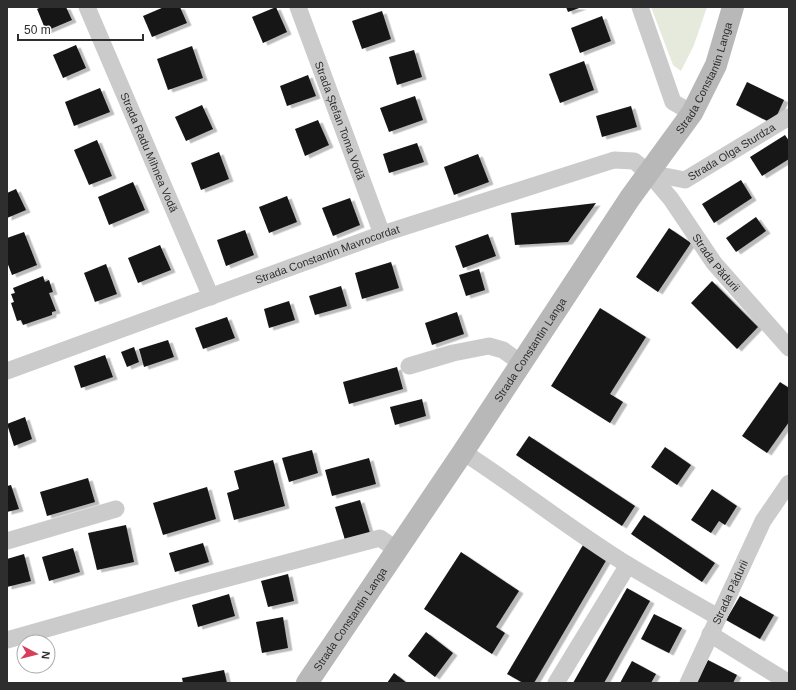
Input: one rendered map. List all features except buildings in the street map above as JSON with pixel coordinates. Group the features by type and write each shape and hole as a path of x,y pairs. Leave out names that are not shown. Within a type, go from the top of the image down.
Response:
{"main road":[{"name":"Strada Constantin Langa","path":"307,683 463,452 630,198 692,113 716,65 734,7"}],"street":[{"name":"Strada Radu Mihnea Vodă","path":"87,7 212,297"},
{"name":"Strada Ștefan Toma Vodă","path":"298,7 382,234"},
{"path":"640,7 673,102 692,113"},
{"name":"Strada Olga Sturdza","path":"649,173 685,180 789,117"},
{"name":"Strada Constantin Mavrocordat","path":"8,367 212,297 382,234 614,160 634,161 649,173"},
{"name":"Strada Pădurii","path":"649,173 671,200 714,263 789,348"},
{"path":"409,366 453,353 489,346 503,350 521,363"},
{"path":"463,452 554,516 628,565 718,617"},
{"name":"Strada Pădurii","path":"688,683 763,521 789,484"},
{"path":"7,541 116,509"},
{"path":"7,640 187,589 380,538 397,550"},
{"path":"556,683 628,565"},
{"path":"710,634 786,681"}],"shaded area":[{"path":"651,7 707,7 694,45 681,71 673,65"}]}
